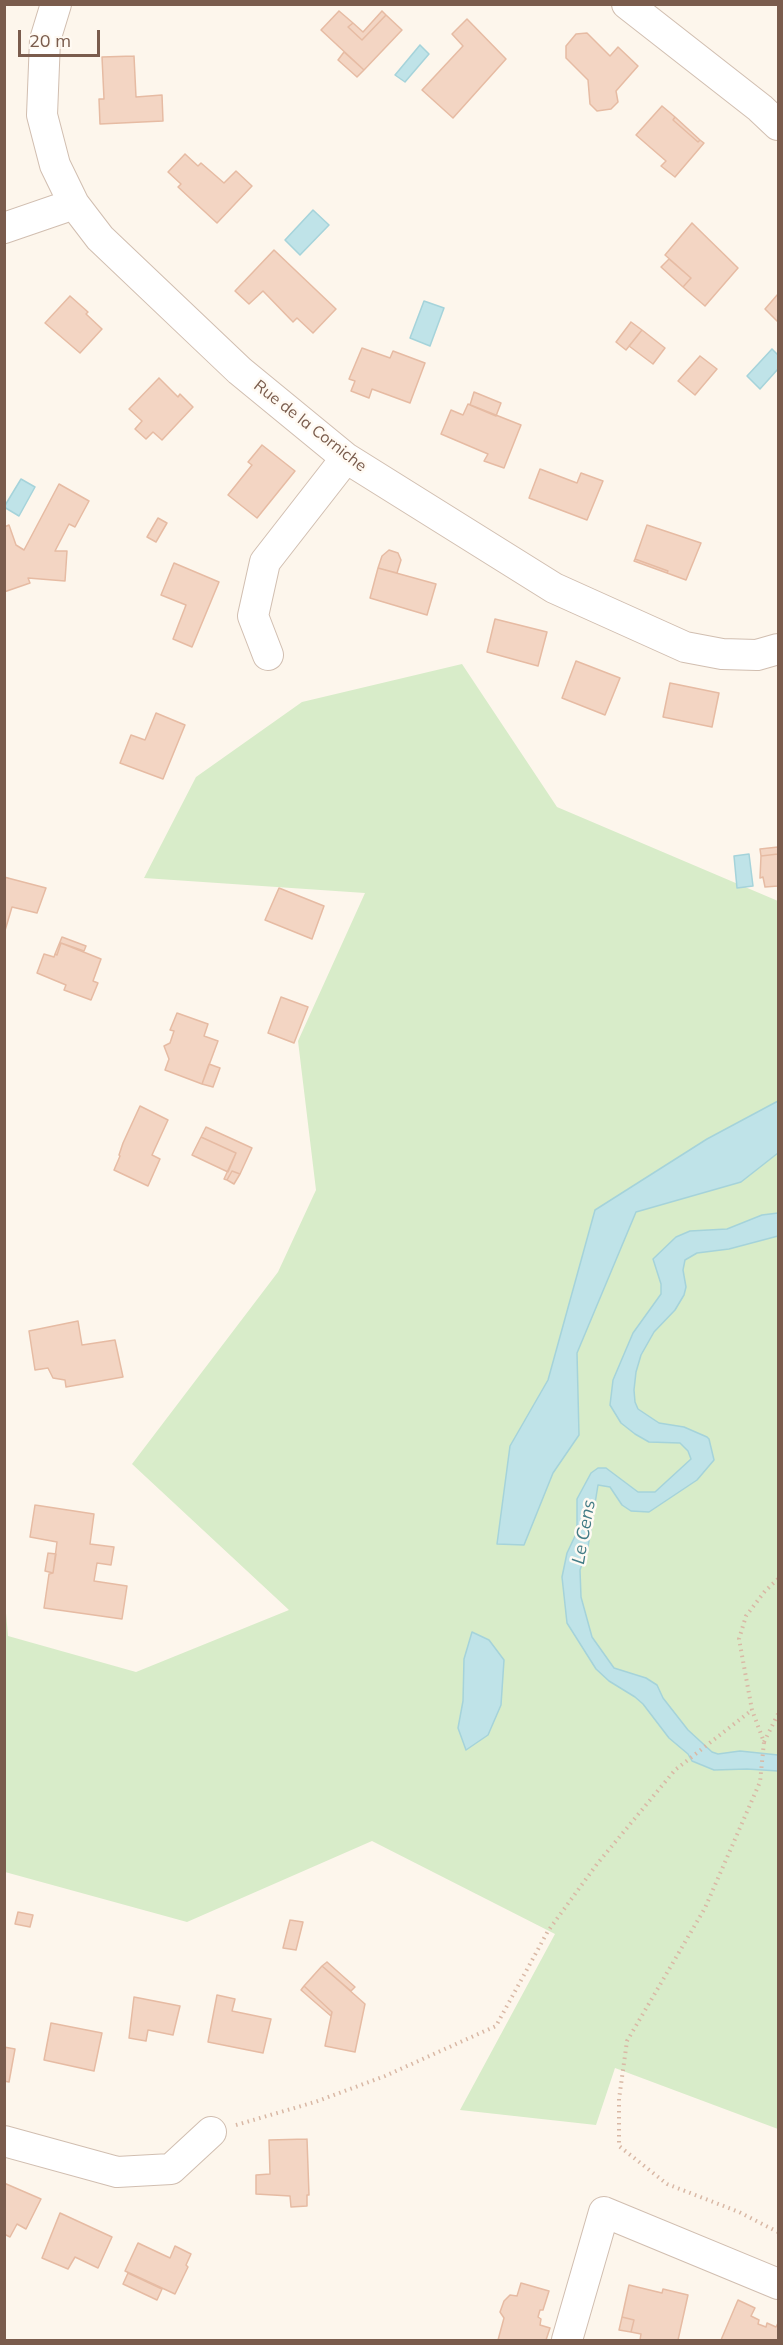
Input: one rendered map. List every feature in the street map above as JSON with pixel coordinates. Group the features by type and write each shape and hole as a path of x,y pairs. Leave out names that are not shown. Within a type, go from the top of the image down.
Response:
{"street":[{"name":"Rue de la Corniche","path":"56,4 45,40 42,115 55,165 74,204 100,238 240,371 346,458 554,588 686,647 722,654 757,655 778,649"},
{"path":"627,4 760,108 778,125"},
{"path":"4,228 74,204"},
{"path":"268,655 253,616 265,562 346,458"},
{"path":"4,2141 117,2172 171,2169 211,2132"},
{"path":"567,2340 604,2211 778,2284"}],"path":[{"path":"764,1745 752,1710 740,1639 746,1616 765,1591 778,1579"},
{"path":"211,2132 315,2102 375,2080 496,2026 548,1930 597,1864 675,1770 752,1710"},
{"path":"778,1714 764,1745 760,1782 705,1908 627,2041 619,2099 619,2146 667,2184 739,2212 778,2232"}],"green space":[{"path":"462,664 557,807 778,901 778,2129 615,2068 596,2125 460,2110 555,1934 372,1841 187,1922 5,1872 4,1590 8,1636 136,1672 289,1610 132,1464 278,1272 316,1190 298,1041 365,893 144,878 196,777 302,702"}],"water":[{"path":"420,45 429,54 405,82 395,75"},
{"path":"313,210 329,225 300,255 285,240"},
{"path":"424,301 444,308 430,346 410,338"},
{"path":"772,349 778,355 778,369 760,389 747,376"},
{"path":"21,479 35,487 19,516 4,507"},
{"path":"749,854 753,886 737,888 734,856"},
{"path":"778,1101 778,1153 741,1182 636,1212 577,1353 579,1435 553,1473 524,1545 497,1544 510,1446 548,1380 595,1210 707,1139"},
{"name":"Le Cens","path":"778,1213 778,1236 729,1249 697,1253 685,1260 684,1295 675,1310 654,1332 641,1355 636,1372 634,1390 638,1409 659,1423 684,1427 707,1437 714,1460 697,1480 649,1512 631,1511 622,1505 610,1487 598,1485 588,1547 580,1570 581,1597 592,1637 614,1668 646,1678 657,1685 663,1698 688,1730 712,1752 718,1754 740,1751 778,1755 778,1771 714,1770 692,1761 688,1754 669,1738 643,1704 609,1681 596,1669 567,1623 562,1577 567,1553 577,1532 577,1499 591,1473 598,1468 606,1468 638,1492 655,1492 691,1459 688,1451 680,1443 649,1442 635,1434 621,1423 610,1405 613,1380 633,1333 661,1294 661,1284 653,1259 676,1237 690,1231 727,1229 762,1215"},
{"path":"472,1632 489,1640 504,1660 501,1705 488,1735 466,1750 458,1728 463,1701 464,1659"}],"building":[{"path":"339,11 353,23 348,27 362,40 386,15 402,30 364,70 321,30"},
{"path":"382,11 386,15 362,40 348,27 353,23 363,32"},
{"path":"467,19 506,59 453,118 422,90 463,46 452,34"},
{"path":"587,33 610,56 618,47 638,66 616,91 618,102 611,109 597,111 590,104 588,80 566,58 566,46 576,34"},
{"path":"344,52 364,70 357,77 338,60"},
{"path":"134,56 136,97 162,95 163,121 100,124 99,99 104,99 102,57"},
{"path":"662,106 675,117 673,120 698,142 700,140 704,143 675,177 661,166 666,161 636,135"},
{"path":"675,117 700,140 698,142 673,120"},
{"path":"185,154 198,166 201,163 224,183 236,171 252,186 217,223 178,187 181,184 168,172"},
{"path":"692,223 738,268 705,306 683,287 691,278 665,255"},
{"path":"274,250 336,309 313,333 297,318 293,322 263,291 249,304 235,291"},
{"path":"669,259 691,278 683,287 661,267"},
{"path":"778,294 778,322 765,309"},
{"path":"70,296 102,329 80,353 45,323"},
{"path":"631,322 642,330 626,350 616,342"},
{"path":"642,330 665,348 653,364 629,346"},
{"path":"362,348 390,358 393,351 425,363 410,403 372,389 369,398 351,391 355,381 349,379"},
{"path":"700,356 717,369 695,395 678,381"},
{"path":"159,378 178,397 180,394 193,407 162,440 153,432 146,439 135,429 142,421 129,409"},
{"path":"474,392 501,403 496,416 470,405"},
{"path":"468,404 521,425 504,468 484,461 488,454 441,434 451,410 463,415"},
{"path":"262,445 295,471 257,518 228,495 252,465 248,462"},
{"path":"540,469 577,483 581,473 603,481 587,520 529,498"},
{"path":"59,484 89,501 75,527 69,524 55,551 67,551 65,581 28,578 30,583 4,592 4,527 9,525 16,545 24,550"},
{"path":"158,518 167,523 156,542 147,537"},
{"path":"647,525 701,543 686,580 635,559"},
{"path":"389,550 398,553 401,560 397,573 378,568 382,556"},
{"path":"635,559 668,571 667,573 634,561"},
{"path":"174,563 219,582 192,647 173,639 186,605 161,595"},
{"path":"378,568 436,584 427,615 370,598"},
{"path":"495,619 547,632 538,666 487,652"},
{"path":"576,661 620,678 605,715 562,698"},
{"path":"670,683 719,693 712,727 663,717"},
{"path":"156,713 185,725 163,779 120,763 131,735 145,740"},
{"path":"778,847 778,854 761,856 760,849"},
{"path":"778,854 778,886 765,887 763,877 760,878 761,856"},
{"path":"4,877 46,888 37,913 12,907 4,934"},
{"path":"279,888 324,906 312,939 265,920"},
{"path":"62,937 86,946 84,951 61,943 57,955 55,954"},
{"path":"61,943 101,959 93,981 98,983 91,1000 64,990 66,985 37,973 44,954 54,957"},
{"path":"281,997 308,1007 294,1043 268,1033"},
{"path":"177,1013 208,1024 204,1036 218,1041 202,1084 165,1070 169,1059 164,1046 170,1043 174,1031 170,1030"},
{"path":"209,1064 220,1068 213,1087 202,1084"},
{"path":"140,1106 168,1120 152,1155 160,1159 148,1186 114,1170 123,1143"},
{"path":"206,1127 252,1148 240,1174 232,1171 227,1180 224,1179 236,1153 201,1137"},
{"path":"201,1137 236,1153 228,1172 192,1155"},
{"path":"232,1171 240,1174 234,1184 227,1180"},
{"path":"78,1321 82,1345 115,1340 123,1377 66,1387 65,1380 53,1378 48,1368 35,1370 29,1331"},
{"path":"35,1505 94,1514 90,1544 114,1547 111,1565 97,1563 94,1581 127,1586 122,1619 44,1608 49,1574 53,1573 57,1542 30,1537"},
{"path":"48,1553 56,1554 53,1573 45,1571"},
{"path":"18,1912 33,1915 30,1927 15,1924"},
{"path":"290,1920 303,1922 296,1950 283,1948"},
{"path":"327,1962 355,1987 351,1991 322,1966"},
{"path":"322,1966 365,2004 355,2052 325,2046 332,2012 304,1986"},
{"path":"304,1986 332,2012 331,2016 301,1990"},
{"path":"217,1995 235,1999 232,2011 271,2019 263,2053 208,2042"},
{"path":"134,1997 180,2006 173,2035 148,2030 146,2041 129,2038"},
{"path":"51,2023 102,2033 94,2071 44,2060"},
{"path":"4,2047 15,2049 9,2082 4,2081"},
{"path":"307,2139 309,2195 307,2195 307,2206 291,2207 290,2196 256,2194 256,2175 270,2174 269,2140"},
{"path":"4,2183 41,2199 26,2229 17,2224 10,2237 4,2234"},
{"path":"60,2213 112,2237 98,2268 75,2257 68,2269 42,2258"},
{"path":"138,2243 170,2258 175,2246 191,2254 186,2265 188,2267 175,2294 125,2271"},
{"path":"128,2273 162,2289 157,2300 123,2284"},
{"path":"521,2283 549,2291 543,2310 540,2310 538,2317 541,2319 540,2325 550,2328 546,2340 498,2340 504,2318 500,2312 504,2301 510,2295 517,2296"},
{"path":"629,2285 662,2293 663,2289 688,2295 678,2340 640,2340 641,2334 631,2332 634,2320 622,2317"},
{"path":"738,2300 755,2308 751,2316 759,2320 758,2324 766,2327 767,2323 776,2327 778,2323 778,2340 721,2340"},
{"path":"622,2317 634,2320 631,2332 619,2330"}]}
